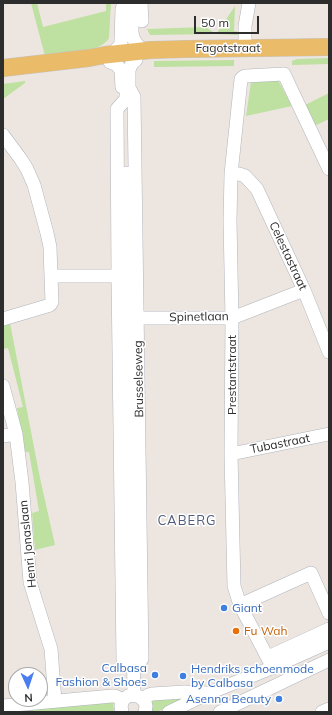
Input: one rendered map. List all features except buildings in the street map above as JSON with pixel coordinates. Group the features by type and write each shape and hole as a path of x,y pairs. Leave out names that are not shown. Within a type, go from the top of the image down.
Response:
{"main road":[{"name":"Fagotstraat","path":"126,56 187,49 329,47"},
{"name":"Fagotstraat","path":"126,56 186,58 329,56"},
{"path":"3,75 25,69 126,56"},
{"path":"3,68 25,69"}],"street":[{"path":"245,48 245,26 249,3"},
{"path":"131,5 142,21"},
{"name":"Brusselseweg","path":"131,5 133,35 134,40 139,47 116,64 120,70 122,88 127,95 134,97 142,659 133,669"},
{"name":"Brusselseweg","path":"131,5 121,44 116,50 126,56 132,63 129,70 127,95 133,669 130,701 146,706 145,712"},
{"name":"Prestantstraat","path":"271,662 240,605 234,586 231,454 232,318 230,221 231,174 241,79 243,77 284,74 329,169"},
{"name":"Brusselseweg","path":"127,95 117,109 118,276 123,660 133,669"},
{"path":"3,135 27,169 34,185 50,247 52,302 50,305 3,318"},
{"name":"Celestastraat","path":"231,174 245,176 257,189 304,290 329,352"},
{"path":"51,276 118,276"},
{"name":"Spinetlaan","path":"138,318 232,318 304,290"},
{"name":"Henri Jonaslaan","path":"3,386 9,435 22,482 30,582 51,649 56,701"},
{"name":"Tubastraat","path":"231,454 329,434"},
{"path":"240,605 311,573 329,613"},
{"path":"169,712 271,662 329,629"},
{"path":"271,662 329,642"},
{"path":"209,693 219,712 329,660"},
{"path":"3,706 112,696 130,701 152,694 184,692 209,693"},
{"path":"322,712 329,709"}],"green space":[{"path":"31,3 37,3 43,27 106,11 106,3 111,3 108,40 102,45 87,52 45,56"},
{"path":"235,6 234,31 239,32 239,35 216,34"},
{"path":"206,27 213,32 212,34 150,35 147,29"},
{"path":"329,58 329,64 292,65 292,61 297,59"},
{"path":"234,60 234,66 154,67 154,61"},
{"path":"278,80 292,106 246,116 251,82"},
{"path":"25,81 25,83 3,99 3,84"},
{"path":"329,93 329,119 308,129 299,108"},
{"path":"10,323 40,478 55,545 35,550 32,513 39,511 29,452 25,452 17,408 23,407 8,348 3,349 3,325"},
{"path":"151,696 193,698 156,712 152,712"},
{"path":"113,699 114,712 5,712"}],"place":[{"name":"Giant","path":"224,608"},
{"name":"Fu Wah","path":"236,631"},
{"name":"Calbasa Fashion & Shoes","path":"155,675"},
{"name":"Hendriks schoenmode by Calbasa","path":"183,676"},
{"name":"Asenna Beauty","path":"279,699"}],"district":[{"name":"CABERG","path":"187,521"}]}
